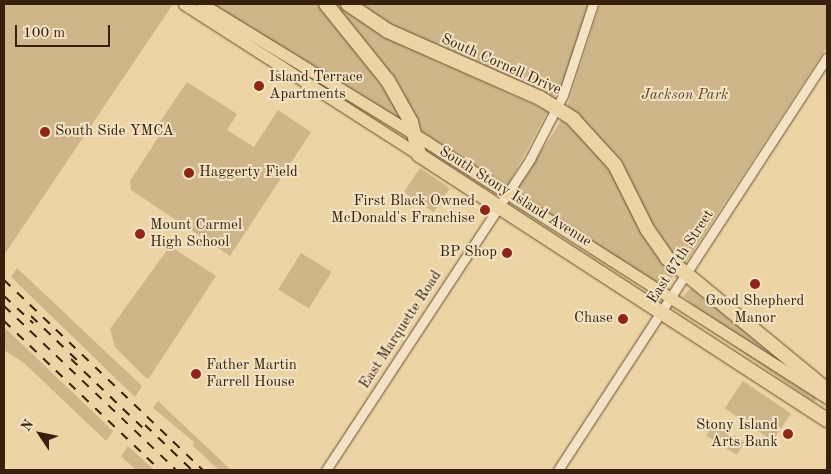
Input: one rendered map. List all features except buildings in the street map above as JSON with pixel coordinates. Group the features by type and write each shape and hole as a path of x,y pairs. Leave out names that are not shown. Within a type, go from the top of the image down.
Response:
{"highway":[{"path":"326,4 388,81 413,134 419,155"},
{"name":"South Cornell Drive","path":"348,4 411,43 558,108 604,150 622,176 652,238 685,276 827,390"},
{"name":"South Stony Island Avenue","path":"419,155 503,200 662,311 827,420"}],"main road":[{"name":"South Stony Island Avenue","path":"184,4 419,155"},
{"name":"South Stony Island Avenue","path":"202,4 413,134 503,200 670,298 827,398"}],"street":[{"name":"East Marquette Road","path":"326,470 503,200 558,108 594,4"},
{"name":"East 67th Street","path":"558,470 827,58"}],"green space":[{"name":"South Side YMCA","path":"4,4 173,4 4,255"},
{"path":"212,4 318,4 381,83 405,123"},
{"path":"333,4 339,4 404,46 548,111 508,185 425,136"},
{"path":"356,4 588,4 569,67 559,92 552,98 412,38"},
{"name":"Jackson Park","path":"600,4 827,4 827,47 684,265 656,234 617,158 567,107"},
{"path":"187,82 237,114 227,130 254,147 278,110 311,132 230,256 131,190 130,181 161,133 155,129"},
{"path":"562,119 609,166 674,275 665,289 515,192"},
{"path":"420,168 450,188 434,212 404,192"},
{"path":"170,246 216,276 149,378 146,378 115,347 110,329"},
{"path":"301,253 332,272 309,309 278,289"},
{"path":"17,268 142,386 135,397 11,277"},
{"path":"691,288 782,361 779,364 694,306 683,296"},
{"path":"4,327 113,431 106,441 24,363 4,350"},
{"path":"706,327 733,342 817,398 814,402"},
{"path":"743,381 791,413 773,441 725,408"},
{"path":"158,401 231,470 219,470 193,446 194,442 153,408"},
{"path":"714,423 745,442 737,455 706,436"},
{"path":"128,446 154,470 136,470 121,456"}],"railway":[{"path":"4,280 203,470"},
{"path":"4,296 33,323"},
{"path":"4,306 176,470"},
{"path":"31,316 78,361"},
{"path":"4,321 160,470"},
{"path":"71,359 147,432"},
{"path":"145,425 192,470"}],"place":[{"name":"Island Terrace Apartments","path":"259,86"},
{"name":"South Side YMCA","path":"45,132"},
{"name":"Haggerty Field","path":"189,173"},
{"name":"First Black Owned McDonald's Franchise","path":"485,210"},
{"name":"Mount Carmel High School","path":"140,234"},
{"name":"BP Shop","path":"507,253"},
{"name":"Good Shepherd Manor","path":"755,284"},
{"name":"Chase","path":"623,319"},
{"name":"Father Martin Farrell House","path":"196,374"},
{"name":"Stony Island Arts Bank","path":"788,434"}]}
